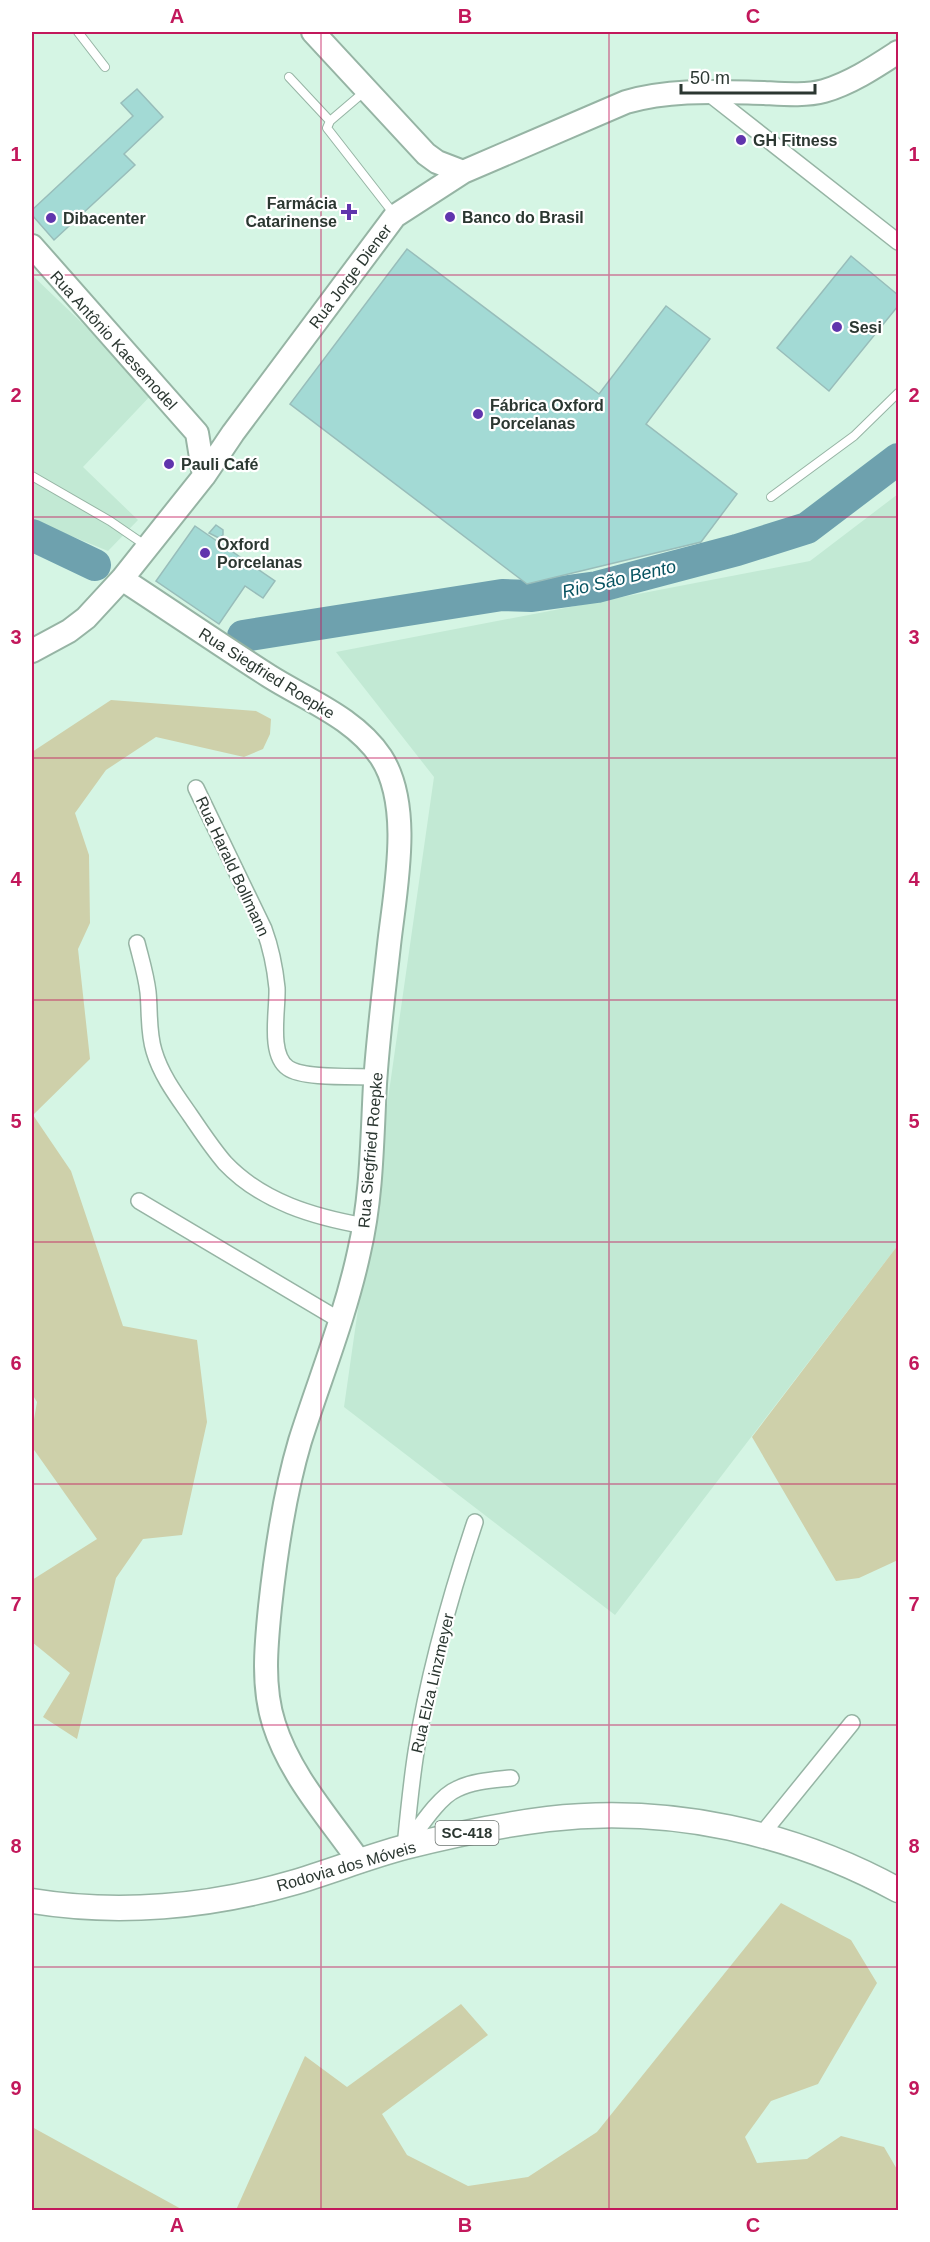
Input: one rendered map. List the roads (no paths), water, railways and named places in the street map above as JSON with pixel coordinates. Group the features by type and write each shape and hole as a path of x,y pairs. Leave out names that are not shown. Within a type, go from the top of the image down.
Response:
{"main road":[{"name":"Rodovia dos Móveis","path":"32,1900 93,1906 140,1907 177,1904 255,1892 405,1847 490,1828 574,1817 672,1819 762,1834 819,1852 898,1890"}],"street":[{"path":"313,32 426,154 463,172"},
{"name":"Rua Jorge Diener","path":"32,651 69,631 86,618 122,579 204,476 233,433 395,216 416,201 463,172 626,102 667,93 793,94 823,91 858,77 898,52"},
{"path":"707,92 898,242"},
{"path":"416,201 422,186 426,154"},
{"name":"Rua Antônio Kaesemodel","path":"32,246 197,433"},
{"path":"204,476 197,433 233,433"},
{"name":"Rua Siegfried Roepke","path":"122,579 232,652 351,726 382,758 397,798 398,846 376,1077 365,1226 351,1288 288,1486 274,1576 266,1661 273,1723 284,1749 301,1779 359,1861"},
{"name":"Rua Harald Bollmann","path":"196,788 264,929 269,944 277,991 276,1046 279,1058 288,1068 300,1073 376,1077"},
{"path":"137,943 148,993 150,1037 154,1052 168,1082 212,1147 236,1173 254,1187 279,1201 322,1217 365,1226"},
{"path":"139,1200 341,1321"},
{"name":"Rua Elza Linzmeyer","path":"405,1847 416,1753 429,1687 453,1594 475,1522"},
{"path":"762,1834 852,1723"},
{"path":"405,1847 445,1796 455,1789 469,1784 511,1778"}],"lane":[{"path":"78,32 105,67"},
{"path":"289,77 330,121"},
{"path":"367,90 330,121 327,128 395,216"},
{"path":"771,497 854,436 898,393"},
{"path":"32,476 110,521 146,546"}],"waterway":[{"name":"Rio São Bento","path":"243,636 502,595 532,596 597,587 737,550 807,528 898,459"},
{"name":"Rio São Bento","path":"32,535 95,565"}],"place":[{"name":"GH Fitness","path":"741,140"},
{"name":"Farmácia Catarinense","path":"349,212"},
{"name":"Banco do Brasil","path":"450,217"},
{"name":"Dibacenter","path":"51,218"},
{"name":"Sesi","path":"837,327"},
{"name":"Fábrica Oxford Porcelanas","path":"478,414"},
{"name":"Pauli Café","path":"169,464"},
{"name":"Oxford Porcelanas","path":"205,553"}]}
